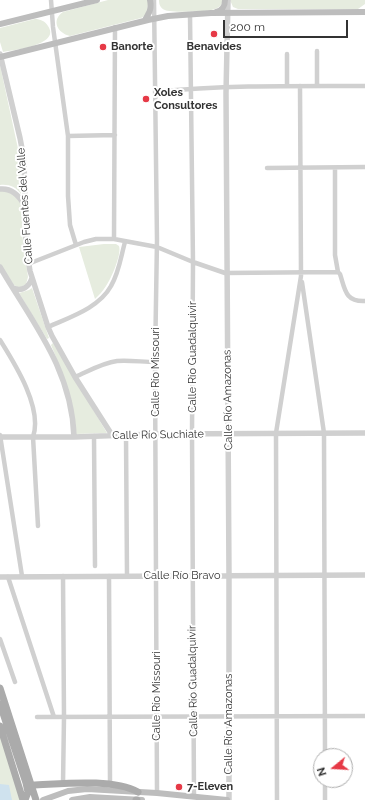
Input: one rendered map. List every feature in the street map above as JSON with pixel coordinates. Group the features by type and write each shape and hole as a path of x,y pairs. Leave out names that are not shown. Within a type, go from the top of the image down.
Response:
{"main road":[{"path":"0,24 97,0"},
{"path":"144,20 150,12 150,0"},
{"path":"211,13 221,10 227,0"},
{"path":"0,56 154,18 211,13 365,12"},
{"path":"0,688 36,800"},
{"path":"0,704 26,783 28,792 24,800"},
{"path":"0,726 24,800"},
{"path":"32,785 88,783 112,787"},
{"path":"43,800 59,794 87,789 127,787 138,792 158,793 191,798 228,800"},
{"path":"72,800 90,797 142,800"}],"street":[{"path":"51,0 68,136 68,196 70,225 76,245"},
{"name":"Calle Río Missouri","path":"154,0 157,246 155,362 158,793"},
{"name":"Calle Río Amazonas","path":"227,0 226,87 229,434 228,800"},
{"name":"Calle Río Guadalquivir","path":"190,15 194,262 192,434 193,716 191,798"},
{"path":"114,239 115,27"},
{"path":"317,51 318,86"},
{"path":"287,86 288,54"},
{"name":"Calle Fuentes del Valle","path":"0,56 24,159 26,248 32,278 52,336 75,377 112,436"},
{"path":"300,86 301,274 324,433 325,748"},
{"path":"155,92 191,88 365,86"},
{"path":"68,136 114,135"},
{"path":"267,168 365,167"},
{"path":"335,168 336,255 339,273 348,296 356,301 365,302"},
{"path":"0,189 6,188 12,190 22,200 25,207"},
{"path":"28,264 76,245 96,239 114,239 157,246 194,262 227,273 339,273"},
{"path":"48,327 84,311 104,295 115,278 125,242"},
{"path":"0,266 2,275 14,288 58,366 72,410 74,437"},
{"path":"277,800 276,433 301,274"},
{"path":"14,288 20,289 26,287 32,278"},
{"path":"45,341 50,340 52,336"},
{"path":"0,340 18,369 28,392 34,420 35,432 33,437 38,526"},
{"path":"75,377 97,367 118,361 155,362"},
{"name":"Calle Río Suchiate","path":"0,436 74,437 156,434 365,433"},
{"path":"126,435 127,576"},
{"path":"0,436 22,576"},
{"path":"94,436 95,566"},
{"name":"Calle Río Bravo","path":"0,577 365,575"},
{"path":"63,576 63,784"},
{"path":"109,576 110,782 112,787"},
{"path":"8,577 54,717"},
{"path":"0,638 15,682"},
{"path":"37,717 365,716"},
{"path":"324,800 325,788"}],"shaded area":[{"path":"108,0 149,0 146,15 141,18 70,36 62,32 57,26 57,19 63,12"},
{"path":"159,0 223,0 220,6 215,9 181,12 163,9 160,6"},
{"path":"230,0 365,0 365,4 358,9 238,9 233,7"},
{"path":"39,19 48,26 50,32 48,38 26,48 3,52 0,42 0,28"},
{"path":"0,65 20,158 21,194 12,186 0,185"},
{"path":"0,190 11,192 18,199 22,207 22,234 28,277 26,284 19,288 14,285 0,264"},
{"path":"116,244 119,246 120,250 116,266 108,283 95,299 79,247"},
{"path":"32,288 49,338 47,339 19,293"},
{"path":"53,343 107,433 76,434 71,399 51,345"},
{"path":"0,734 22,800 0,800"}],"water":[{"path":"0,784 9,785 12,800 0,800"}],"place":[{"name":"Benavides","path":"214,34"},
{"name":"Banorte","path":"103,47"},
{"name":"Xoles Consultores","path":"146,99"},
{"name":"7-Eleven","path":"179,787"}]}
